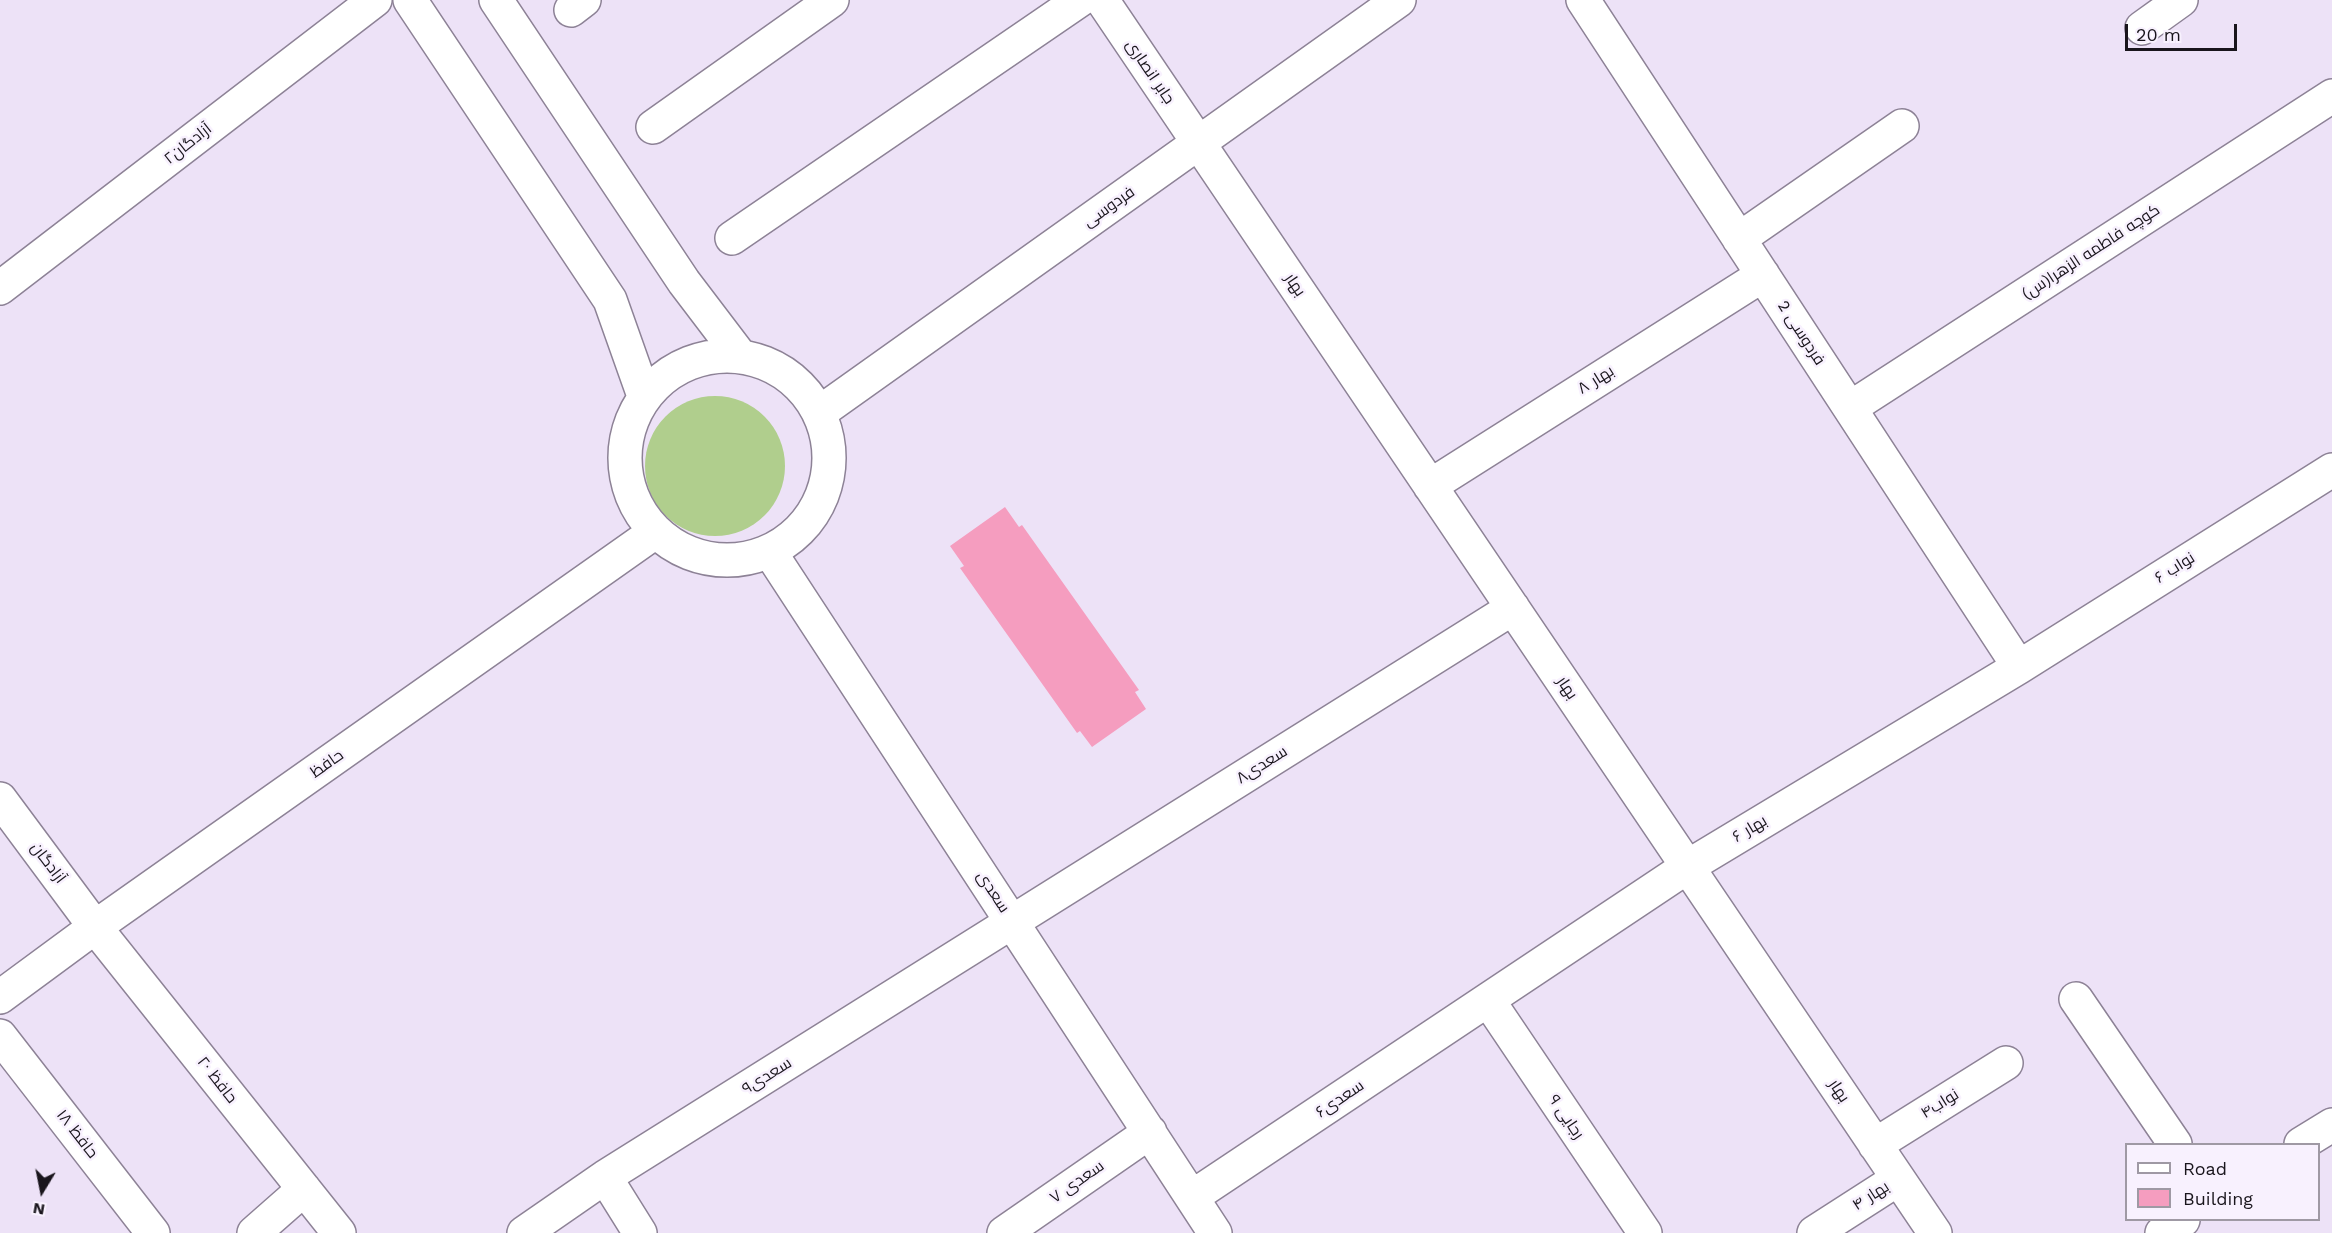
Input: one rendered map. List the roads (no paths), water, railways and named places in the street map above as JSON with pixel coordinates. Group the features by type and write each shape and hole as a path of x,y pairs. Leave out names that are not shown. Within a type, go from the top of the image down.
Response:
{"street":[{"name":"آزادگان۲","path":"0,288 375,0"},
{"path":"410,0 610,300 644,396"},
{"path":"496,0 684,282 741,357"},
{"path":"653,127 832,0"},
{"path":"732,238 1080,0"},
{"name":"جابر انصاری","path":"1102,0 1199,143"},
{"name":"فردوسی","path":"819,413 1398,0"},
{"name":"فردوسی 2","path":"1584,0 2019,666"},
{"path":"2142,28 2181,0"},
{"name":"کوچه فاطمه الزهرا(س)","path":"1850,408 2332,96"},
{"path":"1739,238 1902,126"},
{"name":"بهار","path":"1199,143 1935,1233"},
{"name":"بهار ۸","path":"1430,486 1763,275"},
{"path":"714,356 741,357 773,367 800,386 819,413 829,444 828,477 818,508 797,534 770,552 740,560 709,560 680,550 654,532 636,508 626,480 624,451 630,422 644,396 664,376 687,363 714,356"},
{"name":"نواب ۶","path":"2019,666 2332,470"},
{"name":"حافظ","path":"0,997 95,927 654,532"},
{"name":"سعدی","path":"770,552 1215,1233"},
{"name":"سعدی۸","path":"1012,922 1513,608"},
{"name":"بهار ۶","path":"1488,1000 1687,867 2019,666"},
{"name":"آزادگان","path":"0,799 95,927"},
{"name":"سعدی۹","path":"524,1233 605,1177 1012,922"},
{"name":"حافظ ۲۰","path":"95,927 339,1233"},
{"path":"2076,999 2174,1143"},
{"name":"سعدی۶","path":"1192,1197 1488,1000"},
{"name":"رجایی ۹","path":"1488,1000 1645,1233"},
{"name":"حافظ ۱۸","path":"0,1036 153,1233"},
{"name":"نواب۴","path":"1875,1145 2006,1063"},
{"name":"سعدی ۷","path":"1004,1233 1150,1132"},
{"path":"605,1177 640,1233"},
{"name":"بهار ۴","path":"1814,1233 1898,1179"},
{"path":"254,1233 304,1189"},
{"path":"2162,1233 2181,1221"}]}
